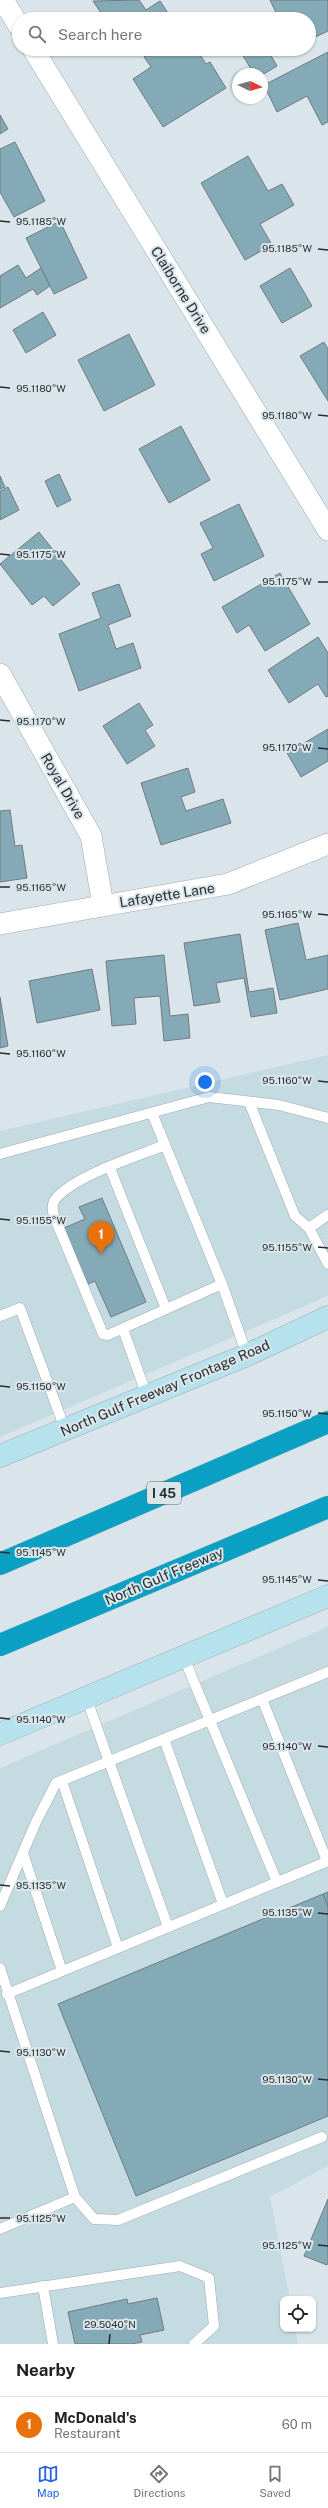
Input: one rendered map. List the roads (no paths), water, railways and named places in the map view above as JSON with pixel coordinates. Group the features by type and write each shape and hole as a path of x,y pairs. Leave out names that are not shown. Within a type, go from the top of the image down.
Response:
{"highway":[{"name":"I 45","path":"0,1564 328,1422"},
{"name":"North Gulf Freeway","path":"2,1645 328,1507"}],"main road":[{"name":"North Gulf Freeway Frontage Road","path":"0,1456 247,1355 328,1317"},
{"path":"0,1734 86,1697 184,1658 328,1596"}],"street":[{"path":"3,0 12,15"},
{"name":"Claiborne Drive","path":"37,56 328,530"},
{"name":"Royal Drive","path":"0,674 92,836 103,905"},
{"name":"Lafayette Lane","path":"0,924 228,884 328,844"}],"lane":[{"path":"0,1154 209,1098 279,1105 328,1118"},
{"path":"249,1102 295,1216 309,1228 328,1264"},
{"path":"152,1113 222,1284 247,1355"},
{"path":"165,1145 76,1182 56,1197 52,1207 54,1216 103,1334 108,1335 123,1329 222,1284"},
{"path":"110,1168 166,1309"},
{"path":"309,1228 328,1215"},
{"path":"0,1316 20,1308 65,1429"},
{"path":"123,1329 147,1396"},
{"path":"184,1658 277,1882"},
{"path":"0,1906 56,1783 328,1672"},
{"path":"86,1697 168,1927"},
{"path":"7,1994 328,1861 262,1699"},
{"path":"164,1739 223,1904"},
{"path":"62,1781 118,1948"},
{"path":"23,1853 62,1971"},
{"path":"1,1972 75,2197 94,2219 118,2220 322,2137"},
{"path":"0,2229 75,2197"},
{"path":"0,2293 180,2266 210,2278 214,2326 194,2344"},
{"path":"43,2286 53,2344"}],"place":[{"name":"McDonald's","path":"101,1254"}]}
